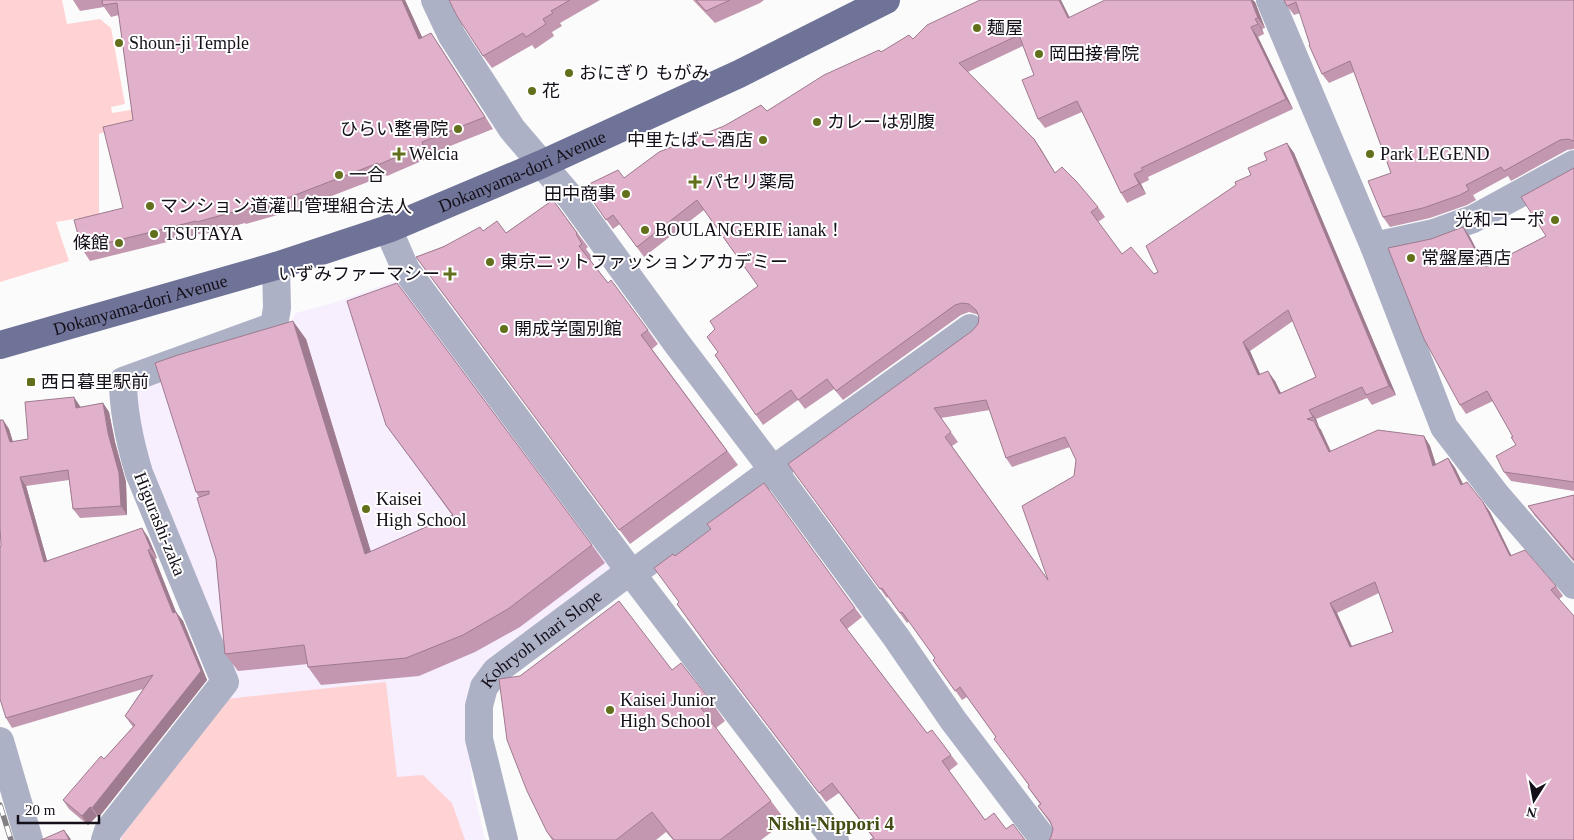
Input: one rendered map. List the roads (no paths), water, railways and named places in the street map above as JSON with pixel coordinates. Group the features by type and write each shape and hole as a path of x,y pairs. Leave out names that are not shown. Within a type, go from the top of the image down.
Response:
{"main road":[{"name":"Dokanyama-dori Avenue","path":"0,346 276,266 388,229 542,164 739,74 886,0"}],"street":[{"path":"435,0 452,36 507,122 571,198 896,637 953,720 1044,840"},
{"path":"1270,0 1374,246 1444,427 1497,496 1574,585"},
{"path":"1374,246 1434,233 1472,219 1574,164"},
{"path":"388,229 406,270 631,572 835,840"},
{"name":"Higurashi-zaka","path":"105,840 108,831 225,682 139,473 131,447 123,395 123,381 274,326 277,308 276,266"},
{"name":"Kohryoh Inari Slope","path":"504,840 479,739 479,706 484,687 496,670 970,328"},
{"path":"0,741 28,840"}],"railway":[{"path":"0,805 11,840"}],"place":[{"name":"麺屋","path":"977,28"},
{"name":"Shoun-ji Temple","path":"119,43"},
{"name":"岡田接骨院","path":"1039,54"},
{"name":"おにぎり もがみ","path":"569,73"},
{"name":"花","path":"532,91"},
{"name":"カレーは別腹","path":"817,122"},
{"name":"ひらい整骨院","path":"458,129"},
{"name":"中里たばこ酒店","path":"763,140"},
{"name":"Welcia","path":"399,154"},
{"name":"Park LEGEND","path":"1370,154"},
{"name":"一合","path":"339,175"},
{"name":"パセリ薬局","path":"695,182"},
{"name":"田中商事","path":"626,194"},
{"name":"マンション道灌山管理組合法人","path":"150,206"},
{"name":"光和コーポ","path":"1555,220"},
{"name":"BOULANGERIE ianak！","path":"645,230"},
{"name":"TSUTAYA","path":"154,234"},
{"name":"條館","path":"119,243"},
{"name":"常盤屋酒店","path":"1411,258"},
{"name":"東京ニットファッションアカデミー","path":"490,262"},
{"name":"いずみファーマシー","path":"450,274"},
{"name":"開成学園別館","path":"504,329"},
{"name":"西日暮里駅前","path":"31,382"},
{"name":"Kaisei High School","path":"366,509"},
{"name":"Kaisei Junior High School","path":"610,710"}],"district":[{"name":"Nishi-Nippori 4","path":"831,823"}]}
